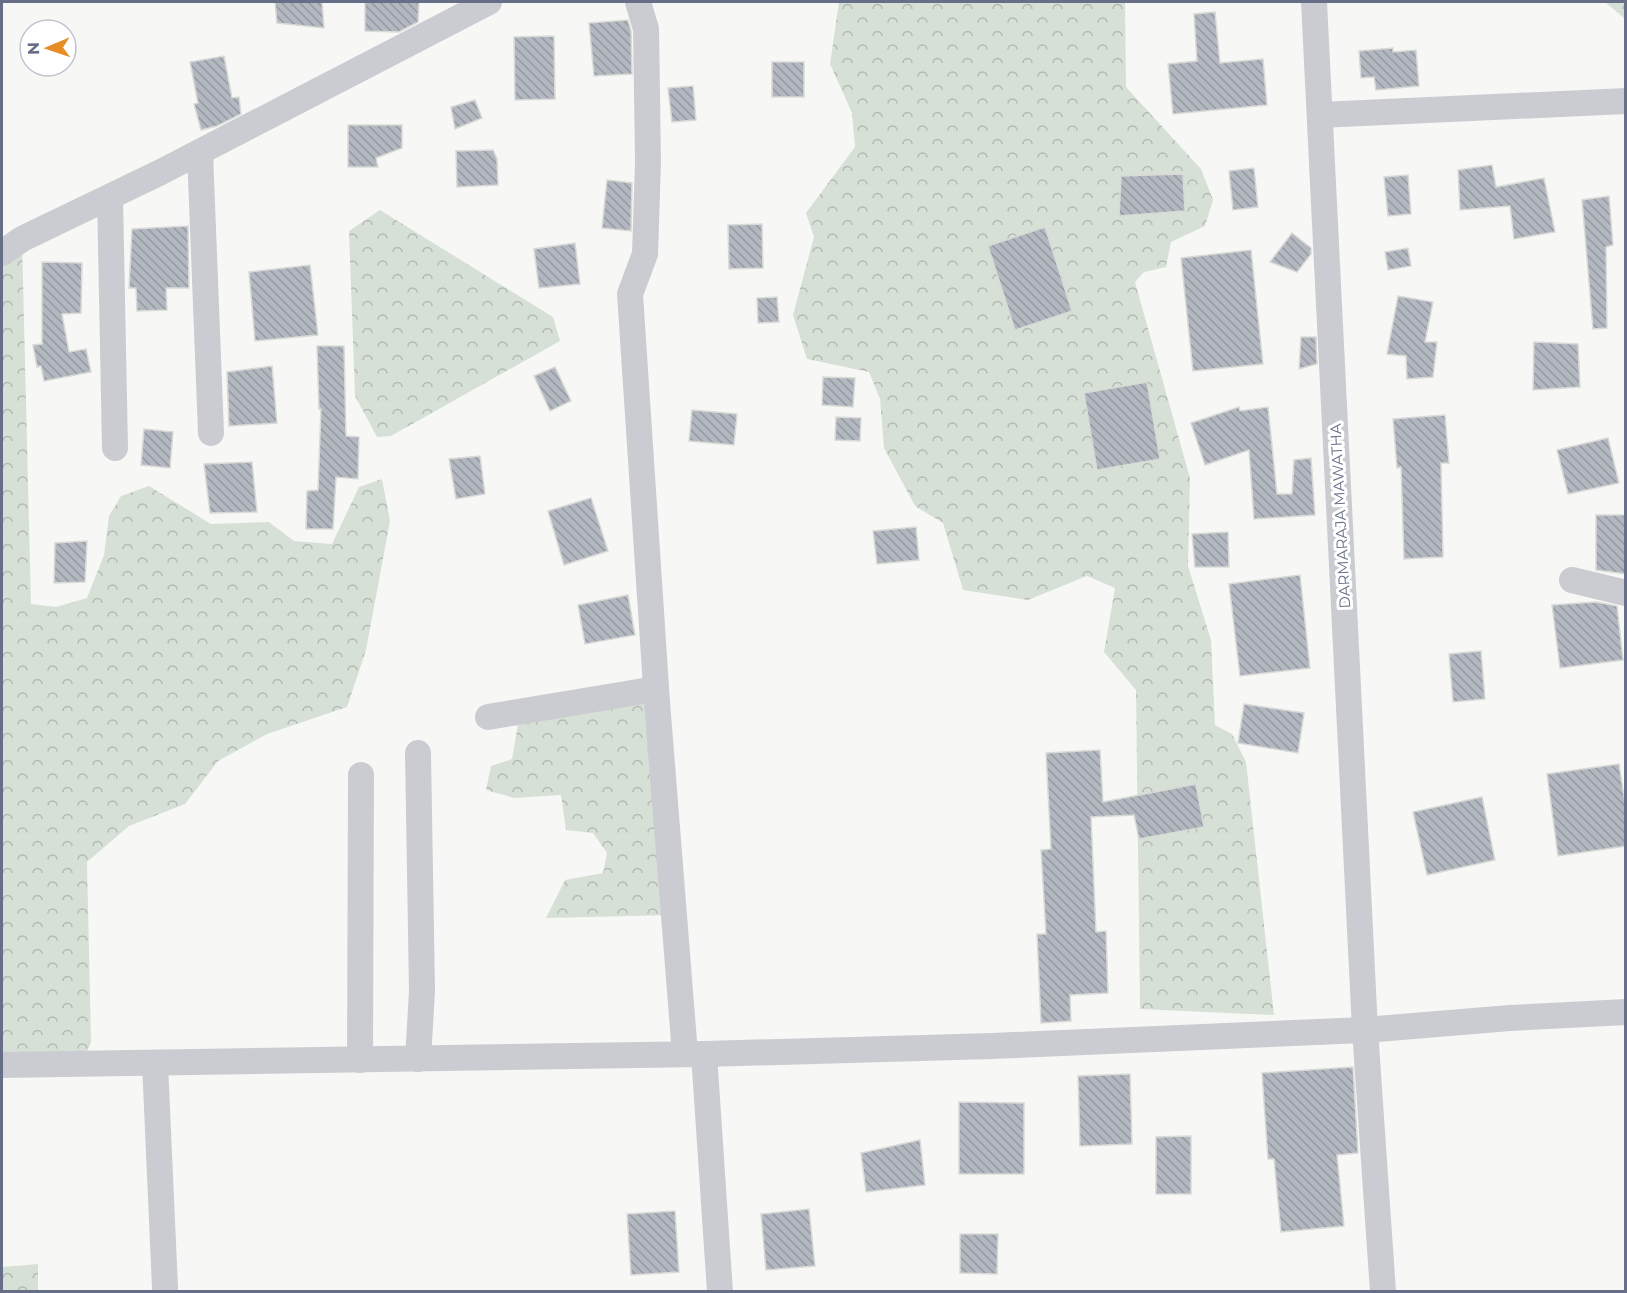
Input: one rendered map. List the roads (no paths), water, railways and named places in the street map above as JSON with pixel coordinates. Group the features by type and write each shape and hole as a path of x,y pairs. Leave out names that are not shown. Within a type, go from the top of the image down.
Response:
{"street":[{"path":"2,253 22,238 200,152 489,2"},
{"path":"638,2 646,29 648,161 645,254 630,294 656,689 720,1292"},
{"name":"DARMARAJA MAWATHA","path":"1314,2 1365,1030 1383,1292"},
{"path":"1320,114 1626,100"},
{"path":"200,152 211,434"},
{"path":"110,197 115,448"},
{"path":"1572,580 1626,593"},
{"path":"488,717 656,689"},
{"path":"418,753 423,992 418,1059"},
{"path":"360,1060 361,775"},
{"path":"2,1065 694,1054 992,1046 1365,1030 1510,1018 1626,1012"},
{"path":"155,1063 165,1288"}]}
